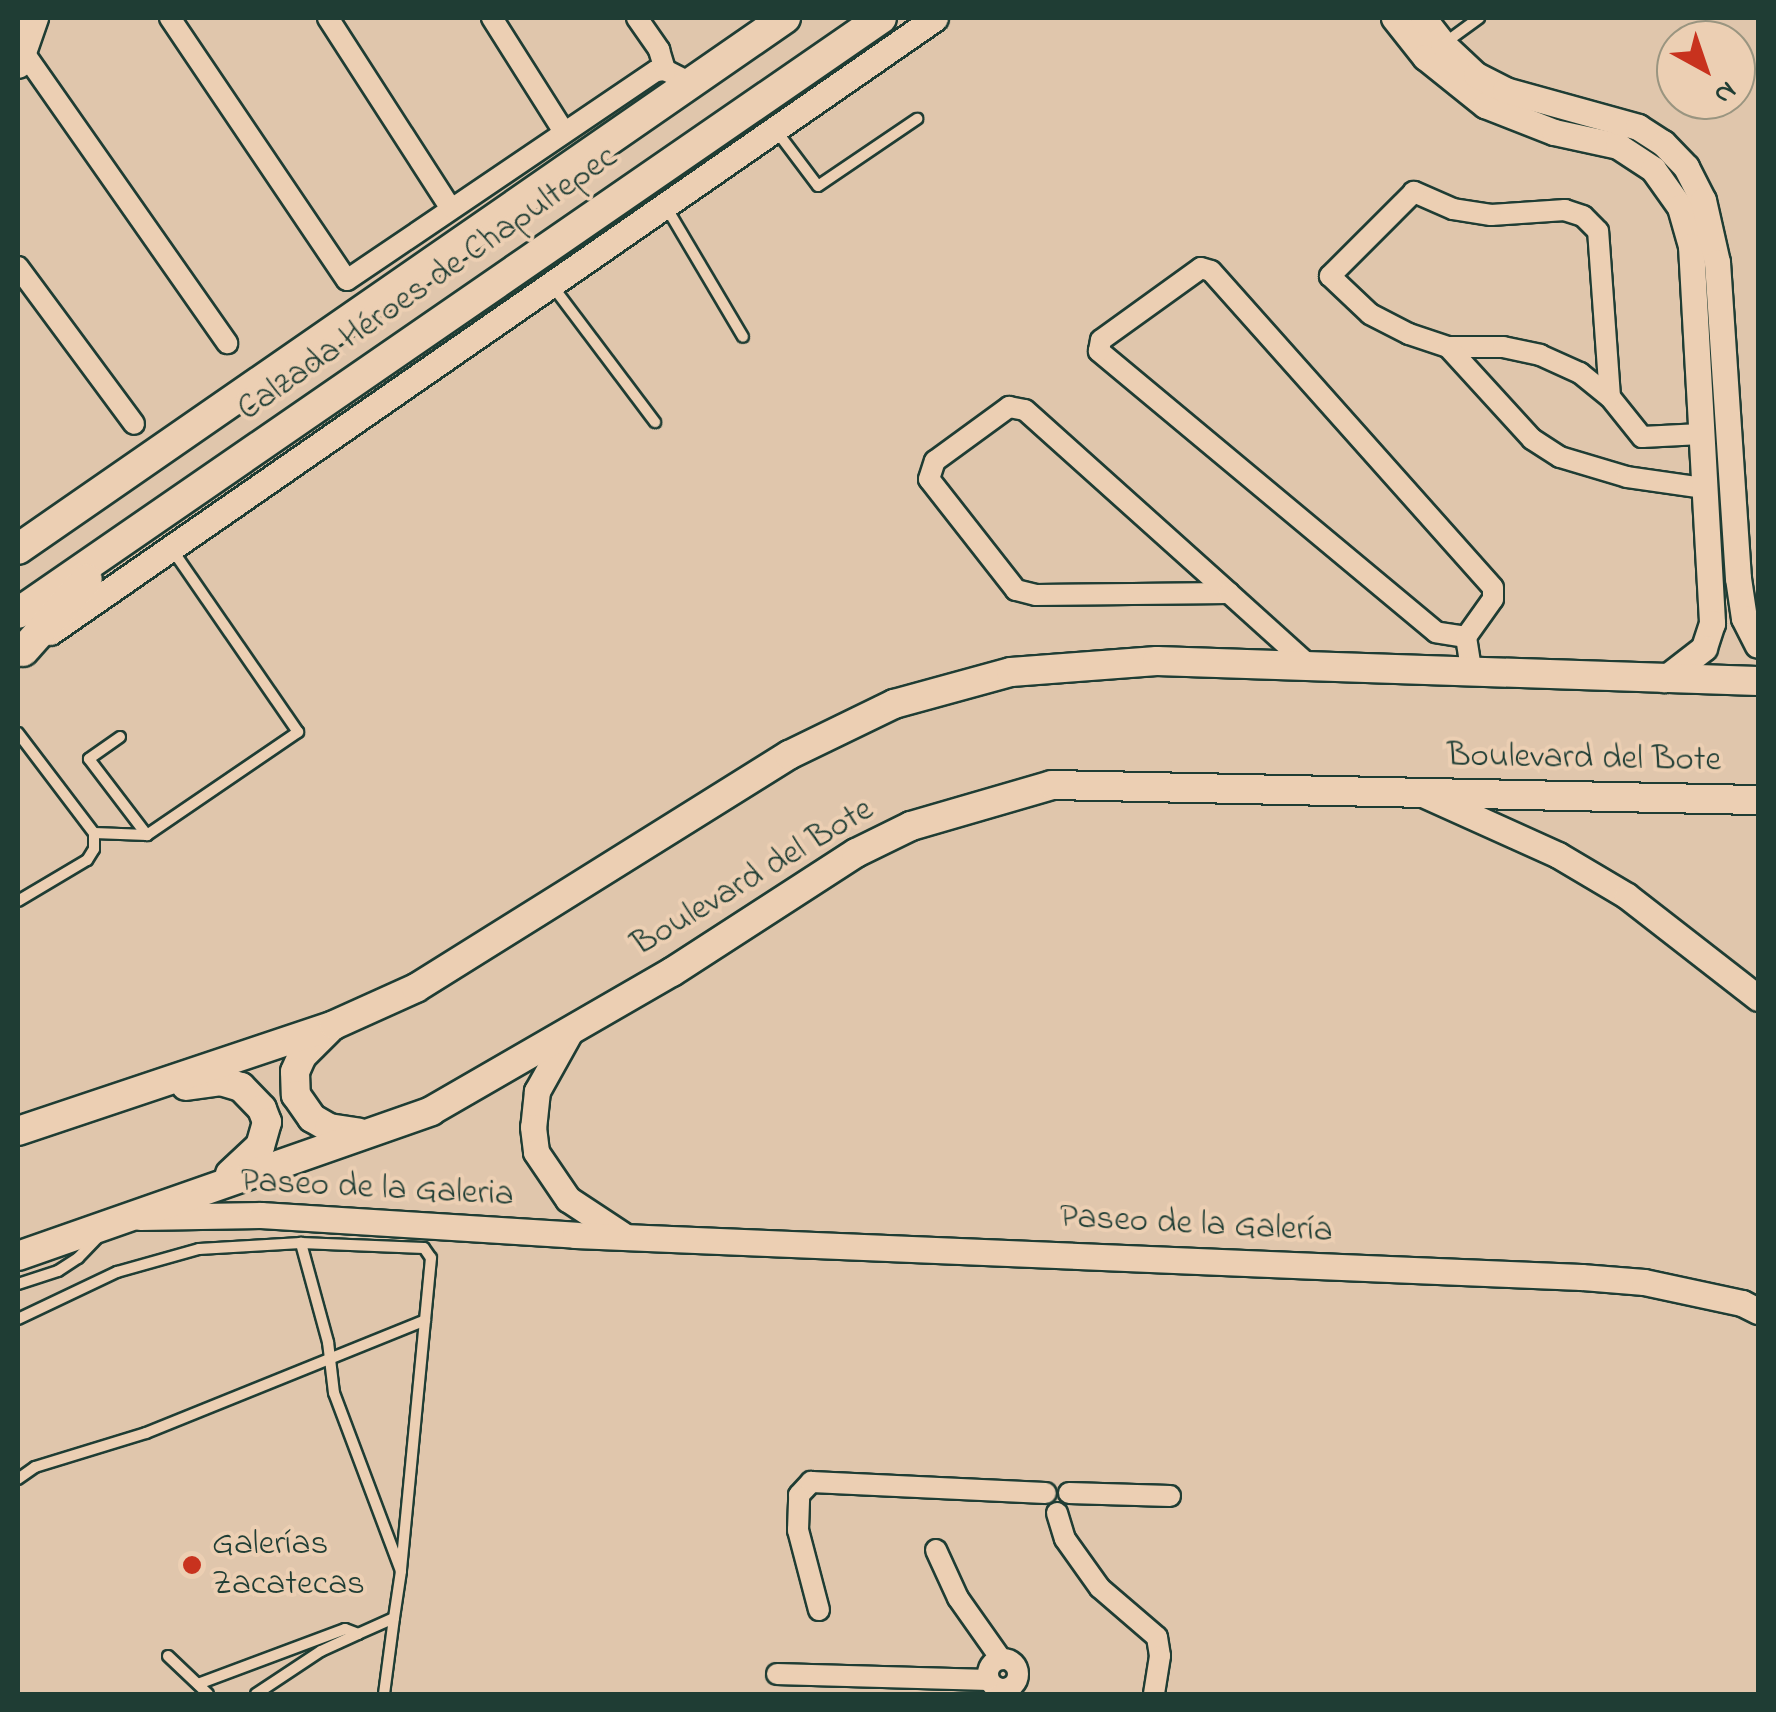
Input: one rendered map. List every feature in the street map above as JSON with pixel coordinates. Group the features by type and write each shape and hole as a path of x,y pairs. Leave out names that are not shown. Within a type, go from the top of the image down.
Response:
{"main road":[{"path":"20,56 34,18"},
{"name":"Calzada Héroes de Chapultepec","path":"18,549 677,77 784,18"},
{"name":"Calzada Héroes de Chapultepec","path":"18,613 881,18"},
{"path":"20,653 121,541"},
{"path":"18,1131 334,1025 416,988 789,755 894,704 1011,672 1157,662 1758,681"},
{"name":"Boulevard del Bote","path":"18,1256 431,1111 570,1032 856,853 911,826 1052,785 1758,800"},
{"path":"334,1025 302,1056 295,1072 296,1095 312,1118 328,1128 363,1133"},
{"path":"129,1093 221,1081 256,1098 266,1122 260,1146 218,1184"}],"street":[{"path":"170,18 346,280 656,71 677,77"},
{"path":"328,18 450,207"},
{"path":"492,18 564,132"},
{"path":"637,18 677,77"},
{"path":"20,653 936,18"},
{"path":"1394,18 1434,51 1485,105 1554,132 1618,146 1653,169 1680,207 1709,348 1744,618 1758,645"},
{"path":"1423,18 1434,51"},
{"path":"20,56 227,343"},
{"path":"1610,398 1598,231 1583,216 1565,210 1492,215 1453,209 1414,192 1330,276 1370,314 1409,334 1448,347 1503,347 1540,355 1580,373 1610,398 1642,437 1701,434"},
{"path":"18,267 134,424"},
{"path":"1466,638 1436,632 1099,351 1101,340 1201,268 1211,271 1493,588 1494,599 1466,638 1472,672"},
{"path":"1448,347 1532,439 1560,457 1627,477 1703,488"},
{"path":"1664,678 1704,648 1712,624 1701,434 1709,348"},
{"path":"1229,593 1036,596 1016,590 929,479 935,461 1009,407 1025,410 1229,593 1311,667"},
{"path":"1424,794 1558,855 1627,896 1758,998"},
{"path":"570,1032 538,1091 533,1126 536,1152 568,1199 625,1236"},
{"name":"Paseo de la Galeria","path":"117,1220 260,1215 625,1236"},
{"name":"Paseo de la Galería","path":"625,1236 1581,1277 1644,1282 1742,1303 1758,1312"},
{"path":"819,1610 798,1530 799,1495 811,1482 1046,1493 1058,1486 1069,1493 1170,1496"},
{"path":"1046,1493 1046,1506 1057,1513 1065,1540 1100,1588 1157,1637 1160,1645 1154,1694"},
{"path":"1057,1513 1069,1506 1069,1493"},
{"path":"777,1674 988,1680 1002,1690 1024,1688 1014,1663 1001,1659 958,1598 936,1550"},
{"path":"988,1680 990,1666 1001,1659"}],"lane":[{"path":"1434,51 1479,18"},
{"path":"774,128 818,186 918,119"},
{"path":"664,204 743,337"},
{"path":"551,284 656,422"},
{"path":"1705,519 1734,524"},
{"path":"94,833 146,835 298,732 171,548"},
{"path":"18,733 94,833 94,849 86,860 18,901"},
{"path":"120,737 89,758 146,835"},
{"path":"18,1284 58,1270 78,1258 117,1220"},
{"path":"18,1319 117,1272 170,1256 301,1244 424,1248 431,1258 401,1571 384,1694"},
{"path":"301,1244 313,1275 328,1342 334,1393 401,1571"},
{"path":"18,1479 35,1466 146,1432 425,1320"},
{"path":"256,1694 321,1650 394,1618"},
{"path":"198,1684 346,1629 358,1634"},
{"path":"168,1656 208,1694"}],"place":[{"name":"Galerías Zacatecas","path":"192,1565"}]}
